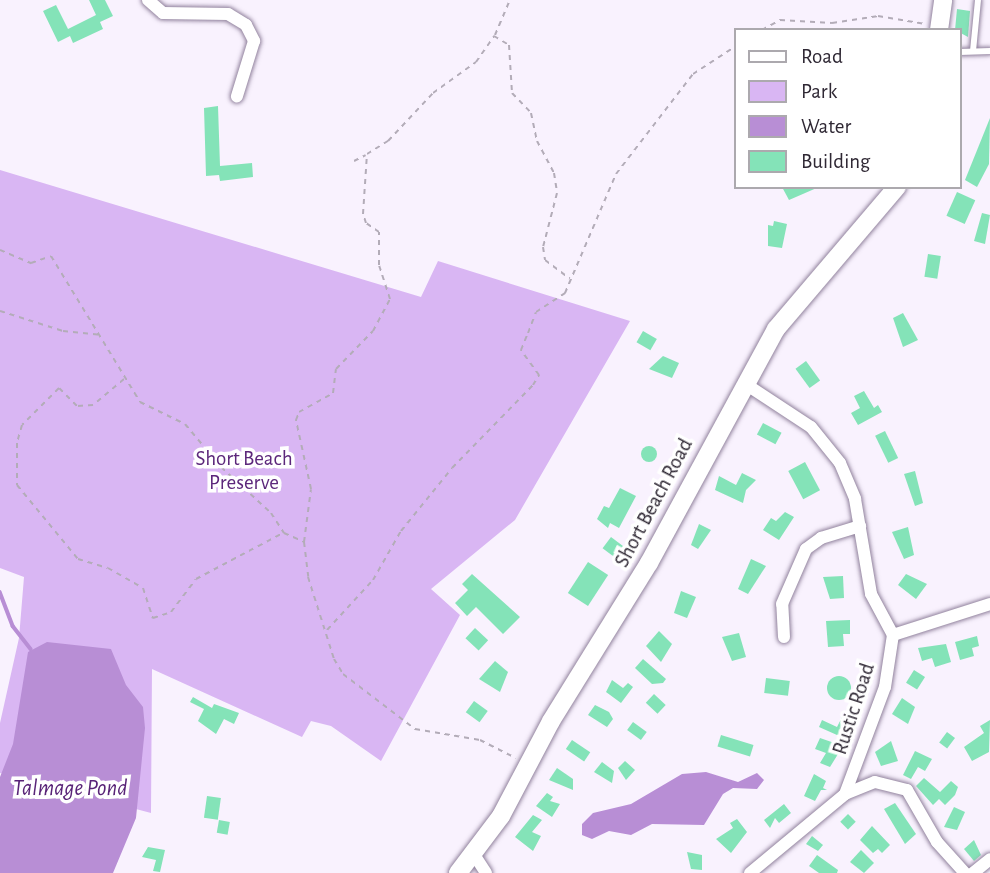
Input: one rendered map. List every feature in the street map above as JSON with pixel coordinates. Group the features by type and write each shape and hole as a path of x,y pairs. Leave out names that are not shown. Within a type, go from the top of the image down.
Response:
{"main road":[{"path":"939,28 943,0"},
{"name":"Short Beach Road","path":"466,868 649,563 744,383 796,303 895,189"}],"street":[{"path":"148,0 163,13 228,14 246,25 254,41 237,96"},
{"path":"744,383 795,414 827,443 848,479 860,526 871,594 893,635 990,604"},
{"path":"784,638 782,604 806,549 821,538 860,526"},
{"name":"Rustic Road","path":"845,794 882,697 893,635"},
{"path":"750,873 845,794 875,782 907,790 937,842 965,873"},
{"path":"973,873 990,859"},
{"path":"466,868 486,873"}],"lane":[{"path":"973,51 978,0"},
{"path":"962,52 990,51"}],"path":[{"path":"354,161 388,141 433,93 476,61 495,36 510,0"},
{"path":"766,28 780,20 832,23 878,16 939,28"},
{"path":"495,36 509,45 512,93 531,113 537,141 554,173 556,193 543,247 545,260 570,279"},
{"path":"327,630 373,580 401,531 452,468 533,385 539,375 521,350 536,312 565,293 616,174 651,124 693,74 734,47"},
{"path":"367,154 363,214 366,223 379,232 379,265 390,299 373,331 336,369 333,393 299,412 296,420 311,489 303,542 308,577 334,659 344,674 415,729 480,740 528,765"},
{"path":"0,250 31,263 51,256 140,402 185,424 221,467 271,513 284,533 303,542"},
{"path":"0,310 63,331 100,335"},
{"path":"124,378 93,405 77,406 59,388 22,425 17,443 17,485 78,559 108,568 143,588 153,618 171,612 195,579 284,533"}],"green space":[{"name":"Short Beach Preserve","path":"0,170 421,297 438,261 630,321 515,520 431,589 460,615 381,761 331,726 311,721 302,737 152,669 151,813 0,773 0,723 19,638 24,577 0,568"}],"water":[{"name":"Talmage Pond","path":"47,642 111,649 126,685 143,707 145,728 136,818 113,873 0,873 0,777 13,744 28,652"},
{"path":"706,772 738,782 757,773 764,780 757,789 733,788 723,794 704,825 652,824 631,835 609,831 592,839 582,835 582,824 593,813 631,804 682,774"}],"building":[{"path":"89,0 105,0 113,16 100,22 103,29 73,43 70,36 58,42 43,11 56,5 68,29 96,15"},
{"path":"957,9 970,11 968,37 962,34 962,28 955,28"},
{"path":"218,106 220,166 252,163 253,177 220,181 219,175 206,176 204,108"},
{"path":"990,118 989,164 977,187 965,180"},
{"path":"783,189 814,189 789,200"},
{"path":"957,192 975,200 965,224 946,216"},
{"path":"982,213 990,215 985,244 974,241"},
{"path":"774,221 787,224 782,248 768,246 768,225 773,226"},
{"path":"928,254 941,256 937,279 924,277"},
{"path":"903,313 918,340 903,347 893,318"},
{"path":"643,331 657,339 650,350 636,342"},
{"path":"663,356 679,363 672,378 649,369"},
{"path":"806,361 820,380 810,388 795,369"},
{"path":"864,391 874,408 878,405 882,412 858,425 851,413 860,408 854,396"},
{"path":"763,423 782,433 775,444 757,434"},
{"path":"885,431 898,458 888,463 875,436"},
{"path":"646,446 652,446 657,454 655,460 646,462 641,457 641,451"},
{"path":"805,462 820,490 803,499 788,471"},
{"path":"915,471 923,503 915,506 904,474"},
{"path":"742,473 756,480 746,490 743,503 715,490 719,476 736,485"},
{"path":"620,488 636,496 619,528 610,523 608,528 597,519 604,506 609,508"},
{"path":"785,512 794,517 779,540 763,530 771,518 776,521"},
{"path":"699,524 711,530 698,549 691,545"},
{"path":"908,527 914,555 904,559 892,532"},
{"path":"611,537 623,546 615,557 603,548"},
{"path":"751,559 766,566 748,594 738,589"},
{"path":"588,562 608,575 588,606 568,593"},
{"path":"472,574 520,617 503,634 476,607 467,616 455,603 468,590 462,584"},
{"path":"906,574 927,584 916,599 898,585"},
{"path":"843,576 844,598 830,599 823,577"},
{"path":"681,591 696,597 687,618 674,613"},
{"path":"850,620 850,634 843,634 844,646 828,647 826,621"},
{"path":"475,628 488,640 479,651 465,638"},
{"path":"659,631 672,644 661,662 646,646"},
{"path":"739,633 746,657 732,661 722,637"},
{"path":"977,636 979,646 972,648 974,656 960,660 955,642"},
{"path":"946,644 951,662 935,667 932,658 922,661 918,648"},
{"path":"643,659 666,679 663,683 652,684 635,668"},
{"path":"495,661 508,672 500,692 479,679"},
{"path":"914,670 925,677 917,690 906,683"},
{"path":"839,676 847,680 851,688 847,696 839,700 831,696 827,688 831,680"},
{"path":"766,678 790,681 788,696 764,693"},
{"path":"612,680 623,688 628,683 633,687 621,703 606,692"},
{"path":"654,694 666,705 658,714 646,703"},
{"path":"193,697 212,708 214,704 239,713 234,724 224,719 216,734 198,721 204,709 190,702"},
{"path":"902,698 915,707 908,724 892,714"},
{"path":"474,701 488,711 480,722 466,712"},
{"path":"595,705 609,712 613,719 607,727 588,715"},
{"path":"842,717 852,721 846,739 819,727 822,720 837,727"},
{"path":"990,720 989,752 972,761 964,747 984,733 980,726"},
{"path":"633,722 647,732 641,740 627,730"},
{"path":"947,732 955,738 947,748 939,742"},
{"path":"721,735 754,745 750,756 717,746"},
{"path":"820,738 843,746 830,767 820,763 826,753 815,749"},
{"path":"572,740 590,752 584,761 566,749"},
{"path":"891,741 898,761 881,766 875,752"},
{"path":"915,751 932,759 925,771 918,767 911,779 903,775"},
{"path":"625,761 635,770 626,780 618,768"},
{"path":"602,762 614,771 612,783 594,772"},
{"path":"557,768 573,779 573,790 549,780"},
{"path":"814,774 826,781 823,788 827,790 821,790 815,801 804,796"},
{"path":"924,778 940,792 951,781 958,787 955,795 945,805 939,799 933,805 916,786"},
{"path":"547,793 553,797 550,801 560,804 552,817 536,806"},
{"path":"207,796 221,798 218,820 204,818"},
{"path":"895,803 916,834 905,844 884,809"},
{"path":"784,804 791,813 779,823 775,818 770,828 764,820"},
{"path":"954,807 965,812 957,830 944,827"},
{"path":"848,814 856,822 848,830 840,822"},
{"path":"533,815 542,820 532,832 541,836 533,851 515,837"},
{"path":"737,819 747,832 731,853 716,839 733,828 730,823"},
{"path":"219,820 230,822 228,835 217,833"},
{"path":"872,826 890,845 882,853 878,849 873,853 860,840"},
{"path":"812,836 823,845 818,851 806,844"},
{"path":"974,840 981,855 974,861 964,849"},
{"path":"148,847 165,850 160,872 153,871 156,860 142,857"},
{"path":"861,850 874,863 864,873 850,862"},
{"path":"687,852 702,855 702,870 691,869"},
{"path":"817,855 838,870 837,873 819,873 809,866"}],"waterway":[{"path":"0,592 13,626 31,649"}]}
